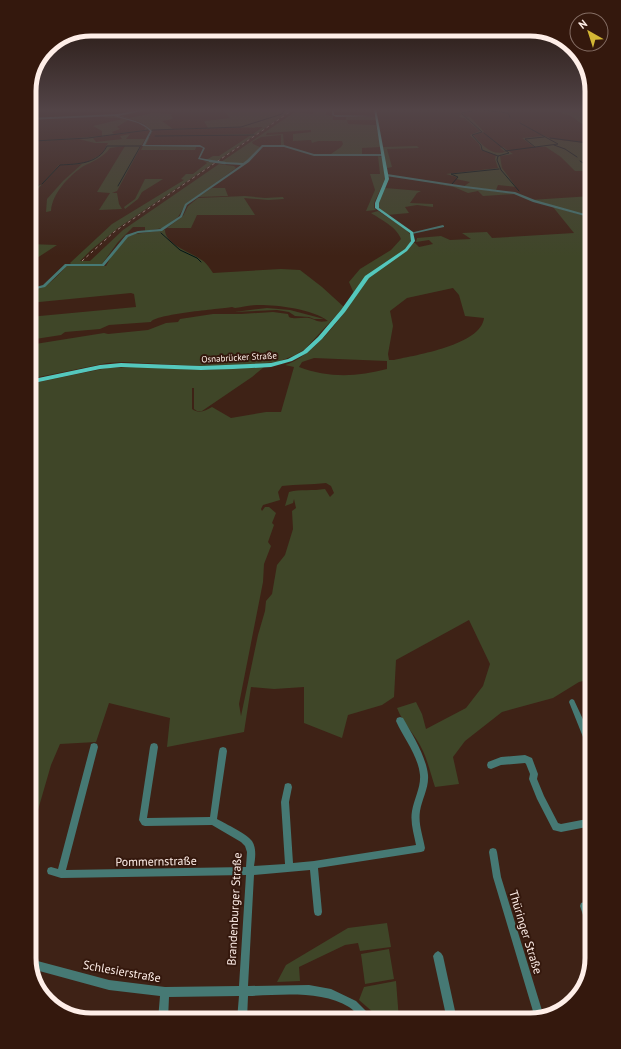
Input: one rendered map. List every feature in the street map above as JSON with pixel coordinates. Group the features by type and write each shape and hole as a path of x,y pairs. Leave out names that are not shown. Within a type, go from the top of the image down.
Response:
{"main road":[{"path":"384,158 387,175 386,184 376,203 377,208 385,216 412,233"},
{"name":"Osnabrücker Straße","path":"36,381 110,366 133,365 179,368 220,368 271,365 290,360 305,352 320,338 345,309 367,277 410,246 414,238 412,233"}],"street":[{"path":"199,158 237,166"},
{"path":"36,288 44,286 66,265 103,265 127,236 138,232 158,231 165,228 181,216 186,205 248,158"},
{"path":"387,175 515,193 534,201 585,215"},
{"path":"412,233 443,226"},
{"path":"572,702 585,726"},
{"name":"Pommernstraße","path":"51,871 61,874 251,871 314,865 421,848 416,821 416,812 424,783 424,773 410,738 400,721"},
{"path":"61,874 94,747"},
{"path":"154,747 143,820 145,822 213,821 222,751"},
{"path":"491,765 501,760 525,759 529,762 534,774 533,779 540,799 556,827 561,828 585,823"},
{"path":"288,787 285,802 289,868"},
{"name":"Brandenburger Straße","path":"213,821 244,839 249,844 251,852 242,1013"},
{"name":"Thüringer Straße","path":"492,852 497,877 538,1012"},
{"path":"314,865 318,912"},
{"path":"438,956 450,1013"},
{"name":"Schlesierstraße","path":"36,966 109,985 165,992 310,990 331,994 352,1004 362,1013"},
{"path":"164,1013 165,992"}],"green space":[{"path":"95,158 99,158 82,167 66,181 54,198 51,211 46,212 47,199 63,181 82,164 60,165 36,191 36,185 41,185 59,165 85,163"},
{"path":"118,158 135,158 117,191 112,193 117,193 119,204 122,209 99,210 110,193 97,192"},
{"path":"210,158 221,158 217,161 206,160"},
{"path":"227,158 250,158 241,164 221,162"},
{"path":"378,158 382,158 385,179 374,203 374,208 376,210 366,211 375,190 370,174 380,174"},
{"path":"385,158 389,158 392,167 387,168"},
{"path":"500,158 502,168 516,187 498,185 496,190 463,187 470,182 456,179 457,177 446,174 498,168 495,159"},
{"path":"562,158 585,158 585,171 575,171"},
{"path":"204,161 214,163 118,228 80,261 90,261 123,230 219,164 234,166 236,168 186,204 178,217 163,228 145,231 145,227 133,227 118,242 102,264 72,265 70,263 112,224 184,180 181,179 186,174 193,174 207,163"},
{"path":"145,179 163,179 142,192 138,199 125,209 124,207 135,199"},
{"path":"431,183 516,194 483,196 478,191 468,193 454,187"},
{"path":"212,188 225,188 228,196 198,197"},
{"path":"385,188 421,191 417,193 410,203 433,204 433,207 417,205 405,207 409,213 387,215 380,210 378,203"},
{"path":"245,196 265,198 283,197 284,199 268,200 244,198 255,215 197,215 191,228 167,228 183,216 188,206 198,198"},
{"path":"585,196 585,215 530,200"},
{"path":"553,207 585,216 585,681 579,682 553,698 502,712 465,741 453,757 459,784 435,787 423,751 397,708 416,702 422,714 426,729 466,708 483,686 490,664 469,620 396,660 394,697 382,705 348,715 342,738 304,723 304,687 274,689 251,687 244,732 167,747 170,718 109,703 96,742 60,744 51,765 36,817 36,383 107,368 136,367 203,370 264,367 252,377 202,411 212,407 231,418 266,412 281,412 294,367 285,365 295,361 305,354 334,326 355,296 349,282 360,269 391,250 401,239 392,227 371,213 378,211 407,230 412,237 410,243 415,243 419,247 433,244 429,240 416,242 417,238 441,236 450,240 471,239 462,233 487,232 492,238 574,233","holes":["453,288 459,295 465,316 484,318 480,327 472,335 460,342 431,352 389,360 388,354 393,326 390,311 407,298","314,358 387,361 387,369 354,375 332,375 310,371 299,367 302,362","192,388 194,388 194,409 197,411 192,409","326,483 331,486 334,493 330,497 325,489 289,492 285,506 293,503 294,499 296,508 292,511 293,529 285,555 277,565 272,594 266,601 241,716 239,704 263,582 264,564 271,546 268,542 274,525 272,523 276,513 269,507 265,507 262,511 261,509 263,505 280,500 278,492 282,486"]},
{"path":"165,230 166,235 173,243 204,262 213,273 281,269 300,270 344,307 305,349 278,362 201,366 123,362 107,363 36,378 36,344 104,333 108,334 148,330 166,323 178,322 180,319 213,314 273,312 288,314 289,317 294,318 309,318 324,322 328,321 313,313 295,308 256,305 175,314 155,319 151,322 109,325 100,329 65,332 61,335 36,339 36,316 136,307 134,294 131,293 36,302 36,290 46,286 67,266 106,266 112,255 127,237 135,234"},
{"path":"36,244 57,245 37,258"},
{"path":"267,308 290,310 324,319 295,316 289,312 277,310 234,312"},
{"path":"387,923 391,947 360,951 358,943 345,945 299,967 300,981 277,982 286,965 348,928"},
{"path":"389,949 394,979 365,984 361,954"},
{"path":"396,981 398,1013 374,1013 359,1000 364,987"}],"waterway":[{"path":"42,184 60,165 87,162 96,158"},
{"path":"118,186 134,158"},
{"path":"498,158 501,170 519,191"},
{"path":"580,161 585,164"},
{"path":"452,184 458,177 451,174 499,169"},
{"path":"161,233 180,250 197,258 201,262"}],"railway":[{"path":"82,261 114,232 222,158"}]}
